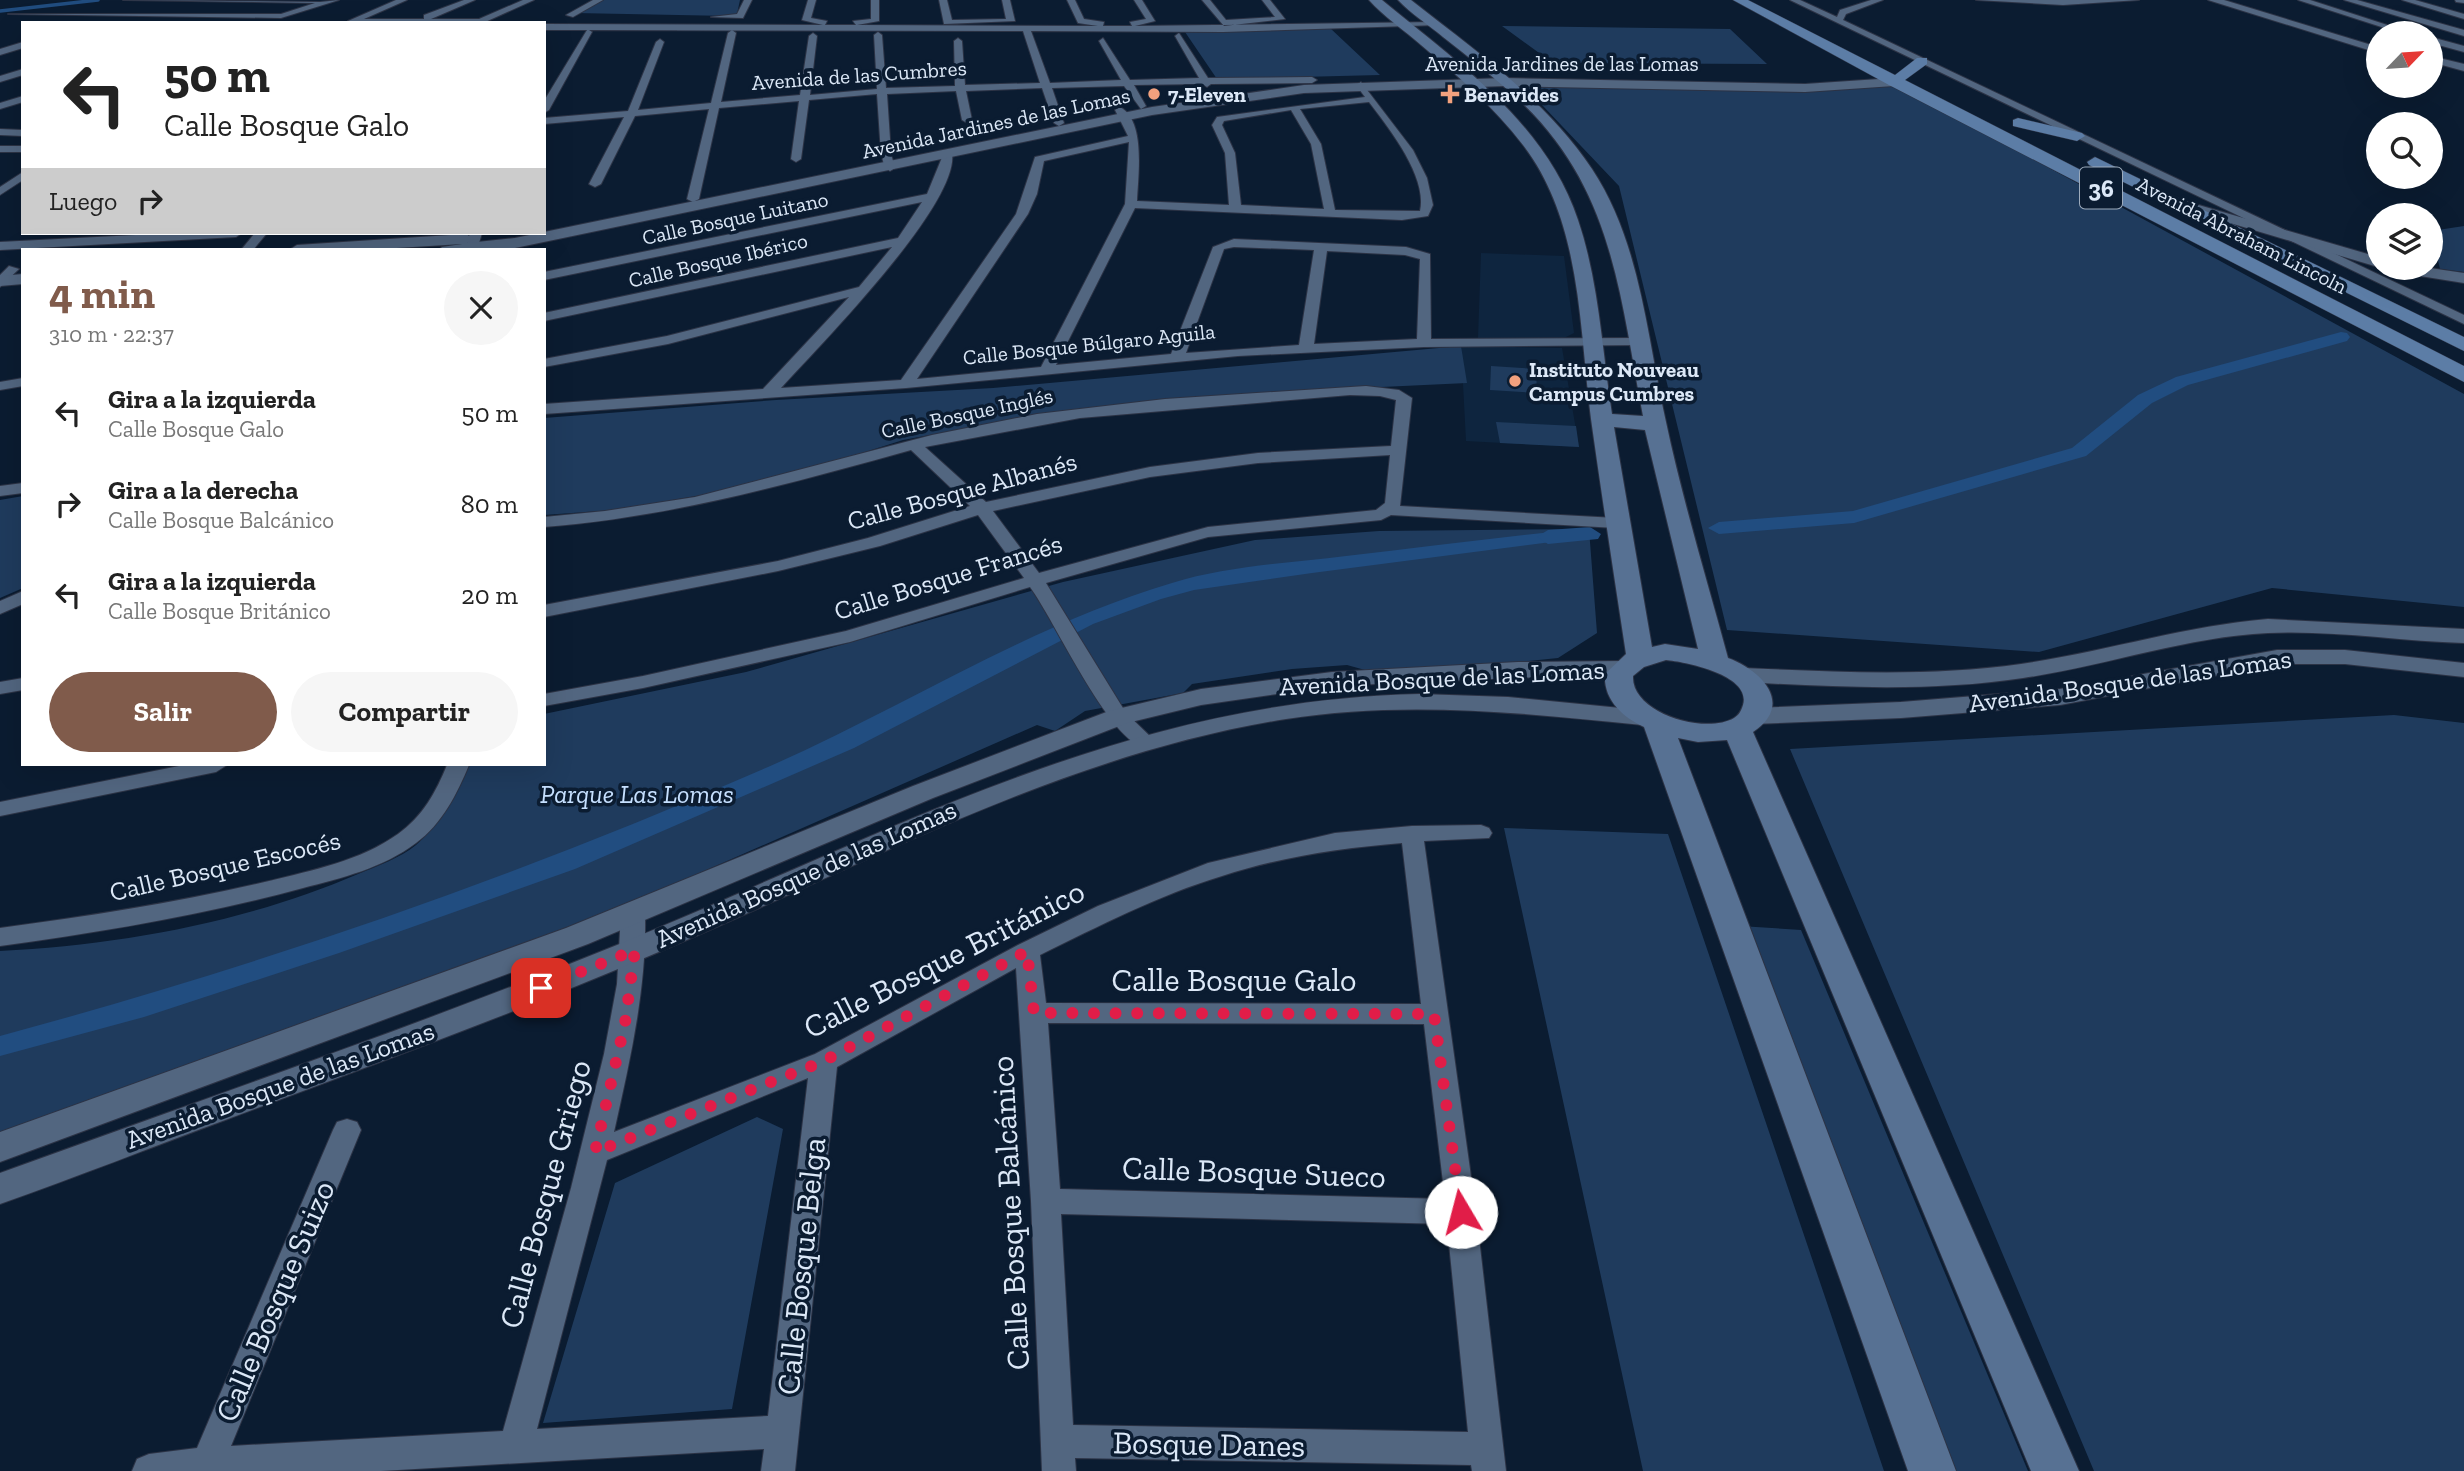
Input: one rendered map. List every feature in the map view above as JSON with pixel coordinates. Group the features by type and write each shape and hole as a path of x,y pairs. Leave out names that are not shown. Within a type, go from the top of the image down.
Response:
{"main road":[{"path":"1375,0 1464,77 1529,142 1562,197 1579,264 1616,523 1631,662 1618,680 1619,692 1627,705 1650,721 1696,733 1745,722 1758,703 1754,689 1743,676 1715,660 1685,653 1631,662"},
{"path":"1404,0 1499,76 1563,138 1604,202 1619,242 1655,424 1715,660"},
{"name":"Avenida Abraham Lincoln","path":"1739,0 1837,50 1877,74 1900,77 1932,101 2464,375"},
{"name":"36","path":"1766,0 1900,77 1949,90 2464,345"},
{"path":"1828,74 1842,66 1837,50"},
{"path":"1900,77 1922,61"},
{"path":"1849,87 1932,101"},
{"path":"2018,123 2077,136"},
{"path":"2027,150 2048,149 2084,158"},
{"path":"2123,160 2134,180"},
{"path":"1602,421 1655,424"},
{"path":"1650,721 1932,1471"},
{"path":"1745,722 2055,1471"}],"street":[{"path":"114,2 334,0"},
{"path":"87,5 12,14 281,16 334,0"},
{"path":"352,21 403,0"},
{"path":"419,21 471,0"},
{"path":"480,21 530,0"},
{"path":"599,0 570,15 628,16"},
{"path":"706,16 740,16 748,0"},
{"path":"812,0 806,20 809,22 871,23 875,21 875,0"},
{"path":"943,0 948,23 1010,21 1012,20 1006,0"},
{"path":"1072,0 1084,23 1148,23 1152,21 1139,0"},
{"path":"1206,0 1224,23 1281,19 1266,0"},
{"path":"1794,0 2265,228 2464,320"},
{"path":"1839,22 1843,12 1879,0"},
{"path":"1980,0 2063,3 2134,0"},
{"path":"2213,0 2366,46"},
{"path":"2240,0 2366,40"},
{"path":"2302,0 2369,21"},
{"path":"2348,0 2464,33"},
{"path":"2406,0 2464,17"},
{"path":"546,27 1435,25"},
{"path":"1026,28 1059,123"},
{"path":"546,106 588,32"},
{"path":"693,198 732,33"},
{"path":"878,35 890,163"},
{"path":"796,159 813,36"},
{"path":"1179,36 1207,83"},
{"path":"958,41 960,87 967,120"},
{"path":"1103,41 1141,106"},
{"path":"595,184 632,112 660,42"},
{"path":"2443,43 2464,49"},
{"path":"0,52 21,46"},
{"path":"2443,62 2464,68"},
{"path":"2443,68 2464,74"},
{"name":"Avenida Jardines de las Lomas","path":"1499,76 1554,69"},
{"name":"Avenida Jardines de las Lomas","path":"1674,71 1877,74"},
{"path":"0,79 21,73"},
{"path":"1790,74 1811,78 1817,83 1804,88"},
{"path":"1828,74 1824,78 1826,80 1849,87"},
{"name":"Avenida Jardines de las Lomas","path":"546,229 693,198 948,155 1123,114 1141,106 1312,80 1499,76 1804,88 1849,87 1900,77"},
{"name":"Avenida Jardines de las Lomas","path":"347,248 473,243 556,236 1059,123 1264,94 1464,77"},
{"name":"Avenida de las Cumbres","path":"546,120 883,91 1044,84 1312,80"},
{"name":"Avenida de las Cumbres","path":"1207,83 1248,88 1264,94"},
{"path":"1131,204 1402,216 1428,212 1422,177 1410,150 1361,85"},
{"path":"1235,207 1230,153 1218,122 1234,115 1371,99"},
{"path":"2,106 21,100"},
{"path":"2,106 21,105"},
{"path":"1294,107 1316,144 1330,212"},
{"path":"1045,371 1131,204 1134,138 1123,114"},
{"path":"0,132 21,132"},
{"path":"906,384 1022,214 1031,194 1039,159 1134,138"},
{"path":"0,149 21,149"},
{"path":"768,394 901,241 933,195 948,155"},
{"path":"0,192 21,177"},
{"name":"Calle Bosque Luitano","path":"546,276 933,195"},
{"path":"2178,203 2366,258"},
{"path":"33,244 44,235"},
{"path":"0,246 146,235"},
{"name":"Avenida Jardines de las Lomas","path":"454,248 508,235"},
{"name":"Calle Bosque Ibérico","path":"546,317 901,241"},
{"path":"1177,358 1219,247 1242,243 1406,251 1426,257 1424,343"},
{"path":"1306,348 1321,248"},
{"path":"2443,275 2464,278"},
{"path":"546,363 668,340 861,290"},
{"name":"Calle Bosque Búlgaro Aguila","path":"546,409 906,384 1306,348 1424,343 1639,342"},
{"path":"0,386 21,382"},
{"name":"Calle Bosque Inglés","path":"546,522 685,505 914,445 1053,416 1208,400 1370,391 1397,394 1404,398 1397,450"},
{"path":"914,445 982,508 1054,607 1118,717 1143,740"},
{"path":"1397,450 1390,510 1616,523"},
{"name":"Calle Bosque Albanés","path":"546,611 778,566 899,535 982,508 1150,472 1258,458 1397,450"},
{"path":"0,491 21,488"},
{"name":"Calle Bosque Francés","path":"546,700 643,682 823,643 1208,532 1369,518 1390,510"},
{"path":"0,608 21,598"},
{"name":"Avenida Bosque de las Lomas","path":"1743,676 1882,680 1984,675 2082,661 2216,632 2268,626 2464,636"},
{"name":"Avenida Bosque de las Lomas","path":"1745,722 2007,703 2108,689 2277,657 2309,654 2464,670"},
{"name":"Avenida Bosque de las Lomas","path":"0,1147 356,1019 633,913 934,787 1118,717 1201,697 1280,684 1631,662"},
{"path":"1518,670 1527,706"},
{"path":"0,688 21,684"},
{"name":"Avenida Bosque de las Lomas","path":"0,1189 355,1056 471,1016 635,950 955,808 1143,740 1227,721 1303,709 1420,701 1527,706 1650,721"},
{"path":"0,809 211,766"},
{"name":"Calle Bosque Escocés","path":"0,937 98,924 252,893 376,857 405,840 431,817 457,766"},
{"name":"Calle Bosque Británico","path":"595,1152 824,1061 1027,951 1107,912 1216,869 1335,841 1412,834 1481,833"},
{"path":"1412,834 1461,1212 1487,1460"},
{"name":"Calle Bosque Griego","path":"515,1449 595,1152 625,1023 635,950 633,913"},
{"name":"Calle Bosque Balcánico","path":"1027,951 1034,1013 1046,1201 1058,1456"},
{"name":"Calle Bosque Galo","path":"1034,1013 1434,1014"},
{"path":"355,1056 356,1019"},
{"name":"Calle Bosque Belga","path":"778,1471 824,1061"},
{"name":"Calle Bosque Suizo","path":"206,1468 347,1130"},
{"name":"Calle Bosque Sueco","path":"1046,1201 1461,1212"},
{"path":"149,1471 782,1432"},
{"name":"Bosque Danes","path":"1058,1456 1487,1460"}],"shaded area":[{"path":"1481,253 1564,256 1574,333 1564,338 1478,338"},
{"name":"Instituto Nouveau Campus Cumbres","path":"1461,346 1562,348 1579,447 1466,441"},
{"path":"1580,529 1583,538 1194,590 1161,599 1093,624 854,748 575,869 339,953 144,1017 0,1056 0,1036 98,1009 293,948 389,916 580,845 768,767 1068,621 1172,583 1258,566"}],"green space":[{"path":"604,0 740,0 737,14 729,16 575,13"},
{"path":"1502,26 1730,29 1767,64 1553,63"},
{"path":"1330,28 1380,75 1217,79 1185,32"},
{"path":"1524,86 1901,87 2464,394 2464,607 2272,588 2039,652 1727,630 1619,186"},
{"path":"2464,226 2464,272 2443,269 2443,229"},
{"path":"1461,346 1467,383 1256,393 1052,412 903,440 783,478 702,495 614,510 546,515 546,418 776,400 993,388"},
{"path":"1491,366 1536,369 1537,393 1490,390"},
{"path":"1496,422 1576,426 1579,447 1500,443"},
{"path":"21,496 21,589 0,598 0,500"},
{"name":"Parque Las Lomas","path":"1589,529 1597,633 1558,658 1468,667 1365,670 1347,665 1292,669 1192,684 1183,693 1085,711 1055,731 1037,725 620,908 0,1135 0,951 137,937 228,918 316,891 380,865 410,850 425,837 467,766 546,766 546,714 746,672 1063,582 1255,540 1379,531"},
{"path":"2394,715 2464,723 2464,1471 2094,1471 1790,749"},
{"path":"1504,828 1668,834 1884,1471 1643,1471"},
{"path":"1740,926 1801,930 2028,1471 1954,1471"},
{"path":"757,1117 783,1129 732,1409 543,1423 615,1183"}],"waterway":[{"path":"0,11 98,0"},
{"path":"1719,528 1854,517 2079,452 2145,399 2182,381 2341,337"},
{"path":"1548,537 1590,534"}],"place":[{"name":"7-Eleven","path":"1154,94"},
{"name":"Benavides","path":"1450,94"},
{"name":"Instituto Nouveau Campus Cumbres","path":"1515,381"}],"route":[{"path":"541,988 635,950 625,1023 595,1152 824,1061 1027,951 1034,1013 1434,1014 1461,1212"}]}
